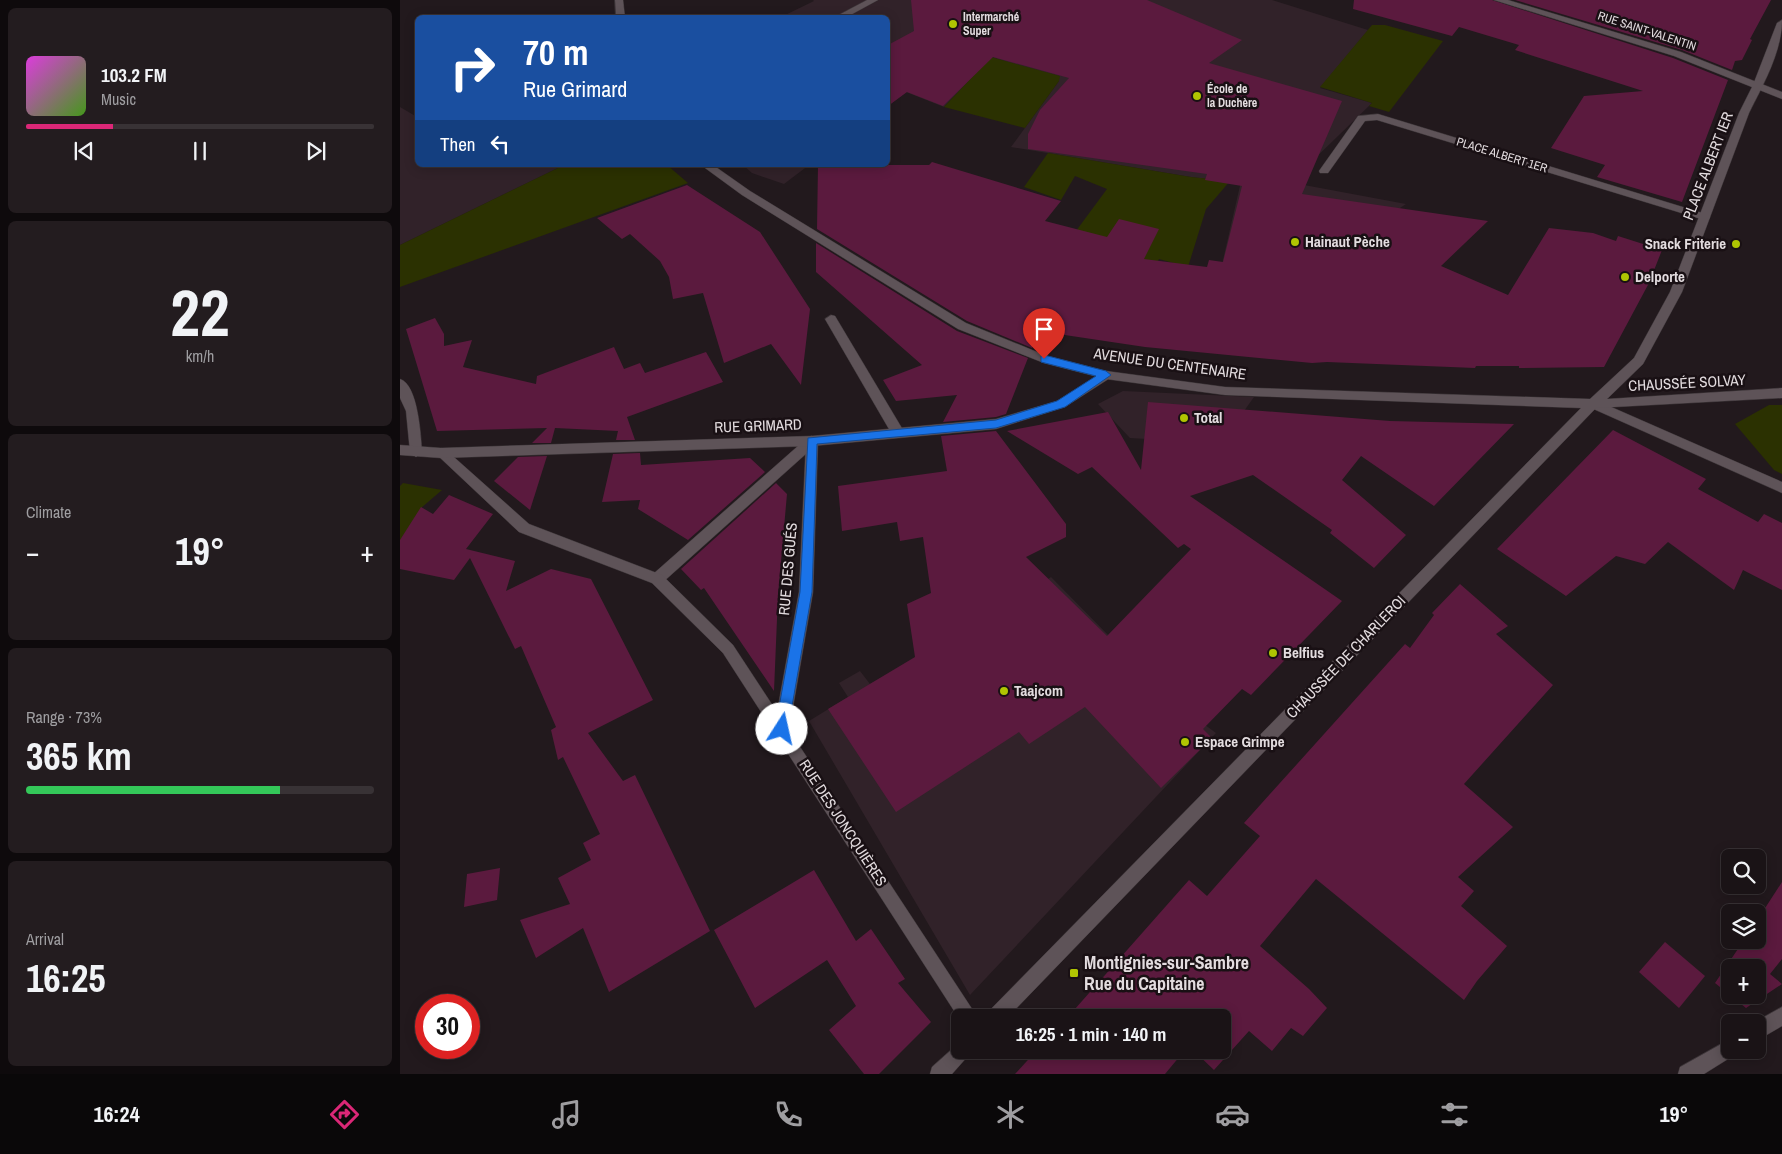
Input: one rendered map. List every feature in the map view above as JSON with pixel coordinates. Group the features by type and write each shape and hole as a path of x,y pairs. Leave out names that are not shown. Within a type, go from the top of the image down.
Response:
{"main road":[{"path":"619,0 621,15"},
{"path":"843,15 874,0"},
{"name":"RUE SAINT-VALENTIN","path":"1498,0 1636,39 1716,67 1758,85"},
{"name":"PLACE ALBERT IER","path":"1593,404 1639,362 1676,292 1744,113 1758,85 1782,23"},
{"path":"1758,85 1782,96"},
{"name":"AVENUE DU CENTENAIRE","path":"709,167 746,193 962,326 1044,359 1106,375 1225,391 1593,404"},
{"path":"830,319 898,433"},
{"name":"RUE GRIMARD","path":"400,450 441,453 812,441 996,424 1061,404 1106,375"},
{"path":"400,383 412,411 416,452"},
{"name":"CHAUSSÉE SOLVAY","path":"1593,404 1782,393"},
{"path":"1593,404 1782,488"},
{"name":"CHAUSSÉE DE CHARLEROI","path":"1003,1009 1593,404"},
{"path":"657,579 812,441"},
{"name":"RUE DES GUÉS","path":"782,729 806,592 812,441"},
{"name":"RUE DES JONCQUIÈRES","path":"441,453 524,528 657,579 728,649 963,1009"},
{"path":"1766,1026 1782,1016"},
{"path":"1687,1074 1721,1053"},
{"path":"939,1074 953,1059"}],"street":[{"name":"PLACE ALBERT 1ER","path":"1324,171 1362,118 1378,117 1704,217"}],"shaded area":[{"name":"École de la Duchère","path":"1272,0 1368,30 1320,88 1372,103 1288,182 1406,204 1400,208 1220,273 1242,177 1234,182 1191,177 1011,147 1059,81 992,57 944,107 906,92 890,104 890,15 785,15 814,1"},
{"path":"400,107 415,116 415,167 560,167 400,245"},
{"path":"745,167 806,167 784,184 752,173"},
{"path":"1123,391 1254,397 1239,418 1213,443 1130,438 1098,404"},
{"path":"1051,577 1174,702 1216,733 970,995 809,721 848,697 839,683 860,671 870,684 1012,604"}],"green space":[{"path":"1372,25 1385,25 1443,41 1389,112 1369,106 1372,103 1320,87"},
{"path":"991,57 1060,76 1059,81 1025,128 944,107"},
{"path":"1048,153 1191,177 1230,181 1206,209 1188,267 1159,259 1152,272 1056,258 1107,189 1075,176 1061,200 1024,187"},
{"path":"560,167 669,167 688,183 400,287 400,245"},
{"path":"1769,405 1782,405 1782,474 1774,470 1735,424"},
{"path":"403,483 442,490 421,508 400,541 400,486"}],"building":[{"path":"911,0 1147,0 1242,40 1209,63 1342,101 1302,194 1488,221 1441,266 1508,295 1549,228 1593,233 1616,241 1618,236 1662,250 1649,283 1604,367 1519,368 1519,366 1476,366 1475,368 1312,363 1145,347 1038,331 1032,348 967,321 817,229 818,167 890,167 890,165 929,165 932,162 1061,201 1045,221 1107,237 1119,219 1159,229 1144,259 1207,267 1209,260 1223,262 1242,186 1205,180 1207,174 1028,149 1028,134 1040,110 1069,78 993,57 943,106 907,92 890,105 890,44 914,31"},
{"path":"1354,0 1492,0 1673,58 1728,80 1682,202 1597,177 1605,165 1551,148 1584,96 1643,91 1515,50 1519,45 1459,27 1452,36 1353,9"},
{"path":"1515,0 1771,0 1750,39 1752,40 1742,60 1735,61 1732,70 1682,50"},
{"path":"687,185 760,232 810,309 801,385 771,344 724,363 703,293 673,299 669,277 660,261 630,234 622,239 597,218"},
{"path":"816,243 957,331 1028,358 1006,414 996,417 943,422 957,395 896,401 883,380 922,365 816,272"},
{"path":"435,318 444,334 444,346 472,340 463,367 536,384 537,376 614,347 624,369 640,363 645,373 706,352 723,382 627,417 635,440 616,440 618,431 555,428 551,443 532,443 547,428 437,431 406,329"},
{"path":"1148,402 1390,421 1514,424 1434,506 1361,456 1342,480 1406,535 1374,568 1330,533 1332,530 1253,475 1190,496 1342,601 1251,695 1242,689 1203,729 1212,738 1161,788 1085,707 1029,744 1019,732 896,812 828,709 915,657 907,604 931,593 923,537 900,541 897,522 842,531 838,486 947,471 941,436 996,431 1066,524 1066,537 1026,557 1107,636 1191,549 1184,544 1178,548 1092,467 1078,474 1007,431 1108,412 1141,470"},
{"path":"1613,430 1706,479 1698,489 1758,522 1764,514 1782,523 1782,590 1743,570 1734,590 1668,542 1645,564 1616,556 1566,596 1497,549"},
{"path":"640,453 641,465 750,458 765,472 688,540 638,509 640,500 602,502 613,454"},
{"path":"547,456 530,510 494,481 518,457"},
{"path":"776,483 787,494 778,595 774,691 704,588 701,590 681,569"},
{"path":"449,495 493,514 466,549 515,561 506,591 551,569 591,579 653,700 588,733 623,781 635,775 710,931 609,992 583,928 536,958 520,920 570,904 558,878 591,860 583,843 600,834 563,757 558,760 551,730 556,727 521,646 515,649 470,558 454,580 400,569 400,540 421,507 433,514"},
{"path":"1460,584 1508,626 1496,634 1553,685 1464,784 1513,827 1458,877 1474,891 1461,906 1507,946 1477,981 1464,1000 1316,879 1260,946 1309,989 1327,1008 1303,1036 1291,1028 1272,1051 1249,1031 1231,1051 1231,1009 1075,1009 1189,880 1207,896 1260,836 1244,823 1405,644 1410,648 1434,615 1432,613"},
{"path":"500,868 497,900 464,907 467,874"},
{"path":"814,870 856,941 871,929 905,979 898,983 931,1022 879,1074 864,1074 829,1030 856,1006 827,960 755,1008 714,930"},
{"path":"1782,882 1782,959 1770,974 1782,984 1766,995 1766,959 1731,959 1738,949 1766,949 1766,907"},
{"path":"1665,942 1705,976 1679,1008 1639,972"},
{"path":"1721,974 1721,988 1715,983"},
{"path":"1741,1004 1752,1004 1746,1008"},
{"path":"1029,1059 1178,1059 1165,1074 1015,1074"},
{"path":"1202,1059 1224,1059 1214,1070"}],"place":[{"name":"Intermarché Super","path":"953,24"},
{"name":"École de la Duchère","path":"1197,96"},
{"name":"Hainaut Pèche","path":"1295,242"},
{"name":"Snack Friterie","path":"1736,244"},
{"name":"Delporte","path":"1625,277"},
{"name":"Total","path":"1184,418"},
{"name":"Belfius","path":"1273,653"},
{"name":"Taajcom","path":"1004,691"},
{"name":"Espace Grimpe","path":"1185,742"},
{"name":"Montignies-sur-Sambre Rue du Capitaine","path":"1074,973"}],"route":[{"path":"782,729 806,592 812,441 996,424 1061,404 1106,375 1044,359"}]}
